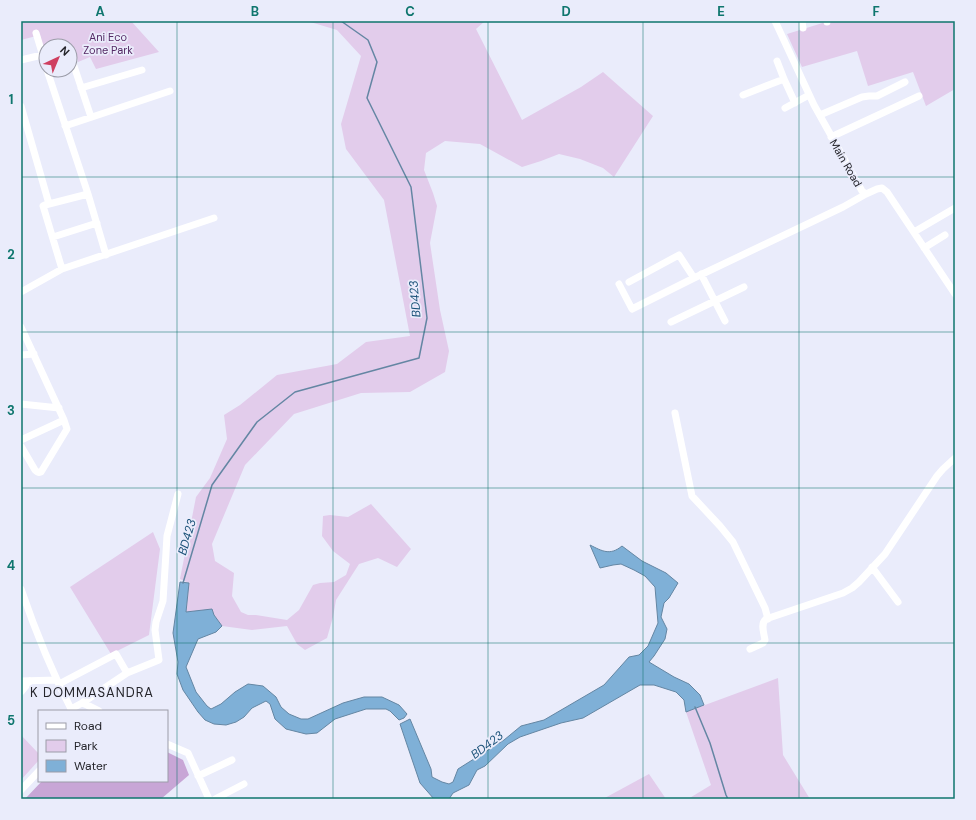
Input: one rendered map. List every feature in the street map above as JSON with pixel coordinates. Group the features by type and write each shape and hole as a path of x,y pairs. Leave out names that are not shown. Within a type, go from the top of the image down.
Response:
{"street":[{"name":"Main Road","path":"775,21 809,95 862,191 866,194 882,188 887,192 955,294"},
{"path":"36,33 38,38"},
{"path":"21,60 38,56"},
{"path":"777,61 796,103"},
{"path":"81,88 142,70"},
{"path":"50,78 88,194 106,255"},
{"path":"78,78 91,117"},
{"path":"743,95 784,79"},
{"path":"820,115 862,97 877,96 905,82"},
{"path":"66,126 170,91"},
{"path":"785,108 809,95"},
{"path":"831,137 919,96"},
{"path":"21,106 49,204"},
{"path":"62,269 44,206 45,204 88,194"},
{"path":"619,284 632,309 866,194"},
{"path":"914,232 955,208"},
{"path":"21,292 62,269 214,218"},
{"path":"53,237 97,223"},
{"path":"924,248 945,235"},
{"path":"629,282 679,255 694,278"},
{"path":"701,274 725,321"},
{"path":"671,322 744,287"},
{"path":"21,328 67,428 41,472 38,473 35,470 21,446"},
{"path":"21,345 29,345"},
{"path":"21,355 34,354"},
{"path":"21,404 59,408"},
{"path":"675,413 692,496 733,542 765,608 768,619"},
{"path":"21,440 64,420"},
{"path":"750,648 763,643 765,640 762,624 763,621 843,593 855,585 885,554 937,476 955,458"},
{"path":"21,589 58,682 72,710 127,673 159,660 155,630 163,601 167,536 178,494"},
{"path":"872,567 898,602"},
{"path":"21,681 58,682 116,654 127,673"},
{"path":"21,692 30,681"},
{"path":"82,703 97,710"},
{"path":"168,744 188,753 209,799"},
{"path":"198,776 232,760"},
{"path":"21,790 38,772"},
{"path":"215,799 244,784"}],"green space":[{"name":"Ani Eco Zone Park","path":"21,21 131,21 159,52 96,69 90,57 78,62 78,38 41,38 40,35 21,40"},
{"path":"307,21 485,21 476,29 522,120 581,87 603,72 653,116 614,177 603,168 580,159 559,154 522,167 480,144 445,141 426,153 424,170 437,206 430,243 440,310 449,351 445,372 410,392 361,393 294,414 245,465 212,544 215,561 234,573 232,596 241,612 248,615 287,620 299,610 313,585 334,582 346,575 350,564 333,551 322,536 323,516 330,515 348,517 371,504 411,549 397,567 378,558 359,564 336,600 327,638 305,650 297,644 287,626 252,630 222,626 214,615 186,613 189,583 180,579 196,497 210,478 227,439 224,415 240,405 277,375 337,364 366,342 410,336 384,200 346,149 341,124 361,56 337,30"},
{"path":"829,21 955,21 955,89 926,106 913,72 868,86 857,51 802,67 787,34"},
{"path":"153,532 160,549 149,635 111,654 70,587"},
{"path":"778,678 783,755 810,799 688,799 711,785 686,712"},
{"path":"21,735 38,753 38,761 21,780"},
{"path":"649,774 666,799 603,799"}],"shaded area":[{"path":"168,752 183,760 189,775 161,799 25,799 41,782 168,782"}],"water":[{"path":"590,545 606,552 614,551 622,546 642,561 666,573 678,583 669,598 664,603 661,617 667,629 665,639 649,662 689,684 700,695 704,705 686,712 684,700 676,692 654,685 640,685 583,718 561,723 520,737 508,744 485,766 477,770 469,785 453,793 449,799 434,799 420,783 400,724 410,719 431,769 432,777 449,784 453,782 458,769 504,740 521,726 544,720 604,685 629,657 639,655 648,646 658,623 655,587 645,576 621,564 600,568"},
{"path":"180,582 189,583 186,612 212,609 214,615 222,626 216,632 198,639 186,667 196,692 211,709 221,704 235,692 248,684 263,686 276,697 281,707 289,714 301,719 308,719 343,703 364,697 382,697 399,705 407,714 404,718 399,720 386,709 366,709 335,719 317,733 306,734 286,729 275,719 270,704 266,701 252,708 244,717 236,722 226,725 214,724 205,720 183,690 177,674 178,662 173,633"}],"waterway":[{"name":"BD423","path":"183,583 212,485 257,422 295,392 419,358 427,318 411,187 367,98 377,62 368,40 341,21"},
{"name":"BD423","path":"695,707 710,743 728,799"}],"district":[{"name":"K DOMMASANDRA","path":"92,692"}]}
